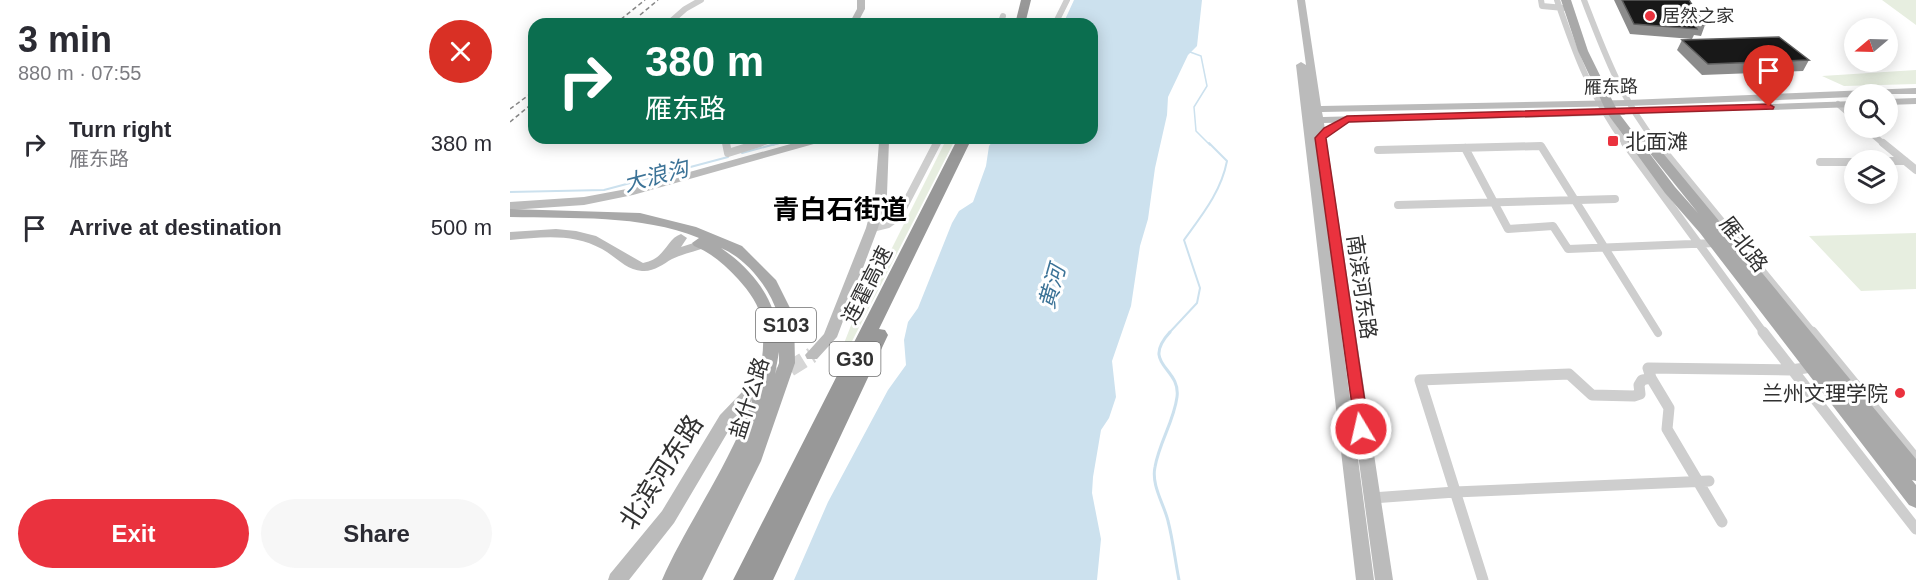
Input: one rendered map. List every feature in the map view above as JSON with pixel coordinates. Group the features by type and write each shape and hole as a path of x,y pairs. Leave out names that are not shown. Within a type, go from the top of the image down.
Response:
{"highway":[{"path":"1022,18 1026,0"},
{"path":"1028,18 1033,0"},
{"name":"连霍高速","path":"744,580 962,144"},
{"name":"连霍高速","path":"761,580 972,144"}],"main road":[{"path":"856,18 861,9 861,0"},
{"name":"南滨河东路","path":"1293,0 1312,114 1339,384 1369,537 1384,580"},
{"name":"南滨河东路","path":"1302,0 1314,94 1312,114 1321,138 1372,498 1365,580"},
{"name":"雁北路","path":"1565,3 1583,51 1615,108 1670,190 1716,243 1916,499"},
{"name":"雁东路","path":"1615,108 1916,92"},
{"path":"1314,94 1344,114 1337,124 1321,138"},
{"path":"1898,102 1916,101"},
{"name":"雁东路","path":"1312,114 1844,104"},
{"name":"雁北路","path":"1615,108 1916,473"},
{"path":"510,206 584,201 633,191 801,144"},
{"path":"812,354 830,336 872,228 881,194 884,144"},
{"name":"盐什公路","path":"510,213 632,225 703,244 724,256 755,286 770,322 770,366 735,461 672,580"},
{"name":"盐什公路","path":"510,222 640,217 691,230 737,249 769,280 786,316 787,363 752,461 691,580"},
{"path":"510,236 543,233 570,234 592,239 612,249 632,264 643,267 656,264 668,256 703,244"},
{"path":"668,256 681,238"},
{"name":"北滨河东路","path":"617,580 668,517 726,420 749,394"}],"street":[{"path":"675,18 701,0"},
{"path":"1058,18 1067,0"},
{"path":"1541,0 1542,6 1565,3"},
{"path":"1584,0 1600,44 1615,108 1699,244 1791,370 1916,529"},
{"path":"1838,104 1844,109"},
{"path":"1615,108 1916,459"},
{"path":"1877,138 1916,170"},
{"path":"727,144 728,153 757,144"},
{"path":"872,228 888,224 899,216 937,144"},
{"path":"1378,150 1541,146 1658,333"},
{"path":"1465,148 1508,229 1553,226 1568,249 1716,243"},
{"path":"1898,161 1905,161"},
{"path":"1820,162 1844,162"},
{"path":"1398,205 1615,199"},
{"path":"1722,522 1703,481 1667,429 1669,408 1648,368 1791,370 1812,368"},
{"path":"1483,580 1420,380 1569,374 1592,395 1634,396 1640,394 1639,385 1642,380 1652,378"},
{"path":"1372,498 1703,481"}],"shaded area":[{"path":"1882,0 1916,0 1916,25"},
{"path":"1916,70 1916,84 1844,84 1844,86 1822,76 1898,72"},
{"path":"944,144 953,144 847,351 841,351 857,310 890,252"},
{"path":"1916,233 1916,289 1861,291 1809,236"}],"water":[{"name":"黄河","path":"1074,0 1202,0 1197,46 1188,55 1168,97 1167,115 1155,168 1148,219 1140,246 1131,306 1112,361 1116,397 1109,418 1101,430 1093,477 1092,493 1101,539 1097,580 794,580 828,502 888,390 906,365 904,340 908,322 918,308 952,223 959,211 973,202 986,166 989,146 990,144 1098,144 1098,18 1066,18"}],"building":[{"name":"居然之家","path":"1622,0 1689,0 1705,25 1695,25 1697,29 1634,24"},
{"path":"1779,37 1809,60 1708,64 1682,40"}],"waterway":[{"path":"1190,52 1201,56 1207,86 1194,107 1196,131 1210,145"},
{"path":"1169,333 1197,303 1200,288 1184,240 1216,193 1227,161 1209,143"},
{"name":"大浪沟","path":"742,153 775,144"},
{"name":"大浪沟","path":"510,192 604,190 728,157"},
{"path":"1170,332 1159,352 1160,359 1177,387 1177,397 1154,474 1156,488 1170,528 1179,580"}],"tunnel":[{"path":"749,394 812,355"}],"railway":[{"path":"622,18 645,0"},
{"path":"640,15 658,0"},
{"path":"510,109 528,96"},
{"path":"510,122 528,107"}],"place":[{"name":"居然之家","path":"1650,16"},
{"name":"北面滩","path":"1613,141"},
{"name":"兰州文理学院","path":"1900,393"}],"district":[{"name":"青白石街道","path":"840,210"}],"route":[{"path":"1361,429 1321,138 1328,130 1347,119 1769,107"}]}
